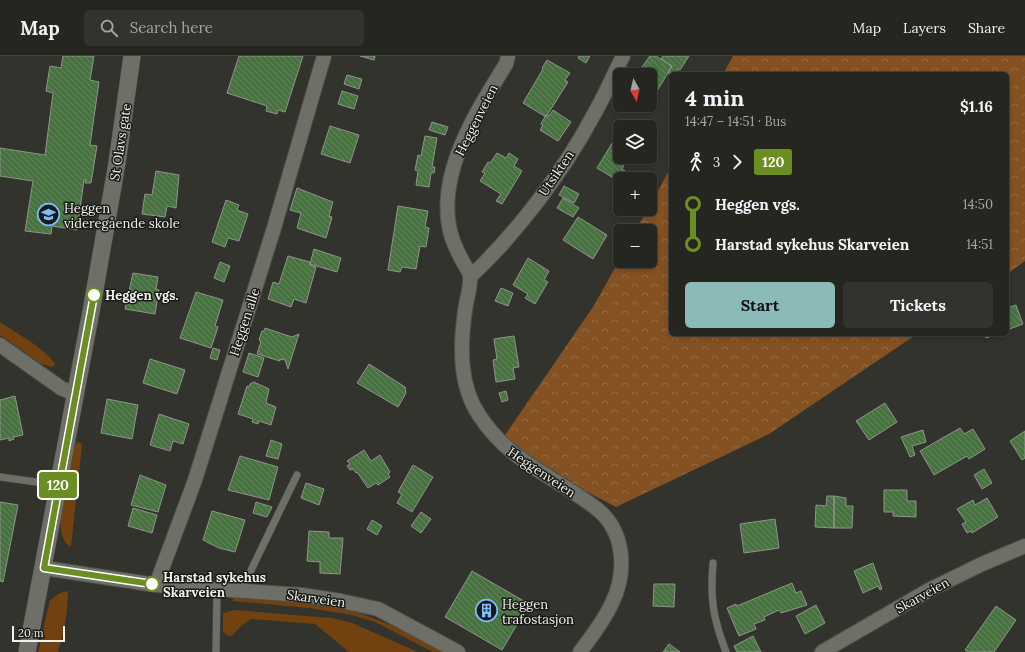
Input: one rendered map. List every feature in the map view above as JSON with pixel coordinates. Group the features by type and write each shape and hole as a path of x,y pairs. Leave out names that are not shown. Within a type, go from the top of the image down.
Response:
{"street":[{"name":"St Olavs gate","path":"27,652 44,568 117,163 132,56"},
{"name":"Heggen alle","path":"156,585 195,480 276,221 324,56"},
{"name":"Heggenveien","path":"508,56 506,64 477,115 458,153 450,180 447,209 449,227 470,277 463,328 462,355 464,377 469,395 478,413 490,431 505,448 597,509 614,528 621,549 620,573 613,603 597,629 580,652"},
{"name":"Utsikten","path":"470,277 499,250 553,179 593,116 623,56"},
{"path":"0,345 61,388 75,394"},
{"name":"Skarveien","path":"822,652 929,590 1024,547"},
{"name":"Skarveien","path":"44,568 156,585 302,595 341,600 378,609 458,652"}],"lane":[{"path":"241,591 297,475"},
{"path":"0,477 58,485"},
{"path":"713,563 711,590 712,608 726,652"},
{"path":"216,652 217,590"}],"shaded area":[{"path":"0,322 30,341 44,352 55,364 53,367 41,364 0,335"},
{"path":"77,442 81,443 82,445 71,547 64,540 61,530 60,516 73,449"},
{"path":"68,591 65,622 58,652 38,652 50,600 60,593"},
{"path":"238,597 299,602 345,609 392,626 445,652 433,652 375,622 352,615 309,608 232,601 234,598"},
{"path":"234,610 332,618 352,623 418,652 349,652 315,624 251,619 242,625 232,636 229,636 223,632 223,613"}],"green space":[{"path":"733,56 1025,56 1025,261 1009,273 1009,72 724,72"},
{"path":"669,171 669,336 914,336 769,434 616,507 559,477 501,441 593,307 615,268 657,268 657,224 639,224 644,216 657,216 657,192"}],"building":[{"path":"63,56 94,56 90,80 99,82 90,145 97,146 91,183 85,183 86,180 84,180 77,230 52,226 51,234 25,231 33,181 0,176 0,148 45,155 53,93 46,91 50,66 61,68"},
{"path":"239,56 303,56 285,112 278,110 277,114 266,111 267,106 227,93"},
{"path":"360,56 375,56 374,60"},
{"path":"579,56 590,56 586,63 578,58"},
{"path":"650,56 656,56 672,66 657,91 657,68 641,68"},
{"path":"663,56 689,56 680,70 678,69 676,72 669,72 669,74 668,73 672,66 661,59"},
{"path":"547,60 570,73 565,80 568,82 546,117 523,103"},
{"path":"347,75 362,79 359,89 344,84"},
{"path":"342,91 358,96 354,109 338,104"},
{"path":"553,110 571,122 558,141 540,130 543,125 541,124 546,115 549,116"},
{"path":"432,122 448,127 445,135 429,130"},
{"path":"330,126 359,135 350,163 321,154"},
{"path":"425,136 437,138 432,167 435,167 434,173 431,173 429,187 416,185 418,171 415,170 418,155 421,156"},
{"path":"613,142 613,164 624,165 622,169 625,171 613,172 613,178 597,168"},
{"path":"497,153 506,158 509,153 518,159 514,166 522,171 502,204 496,201 501,194 480,181 485,173 482,172 488,162 490,163"},
{"path":"156,171 179,175 176,208 167,206 165,217 142,214 145,194 152,195"},
{"path":"564,186 579,194 574,203 559,195"},
{"path":"297,188 333,202 329,216 332,217 326,238 297,228 301,213 290,210"},
{"path":"563,198 579,208 573,217 557,208"},
{"path":"226,200 239,205 237,210 248,214 239,241 228,238 225,247 212,242"},
{"path":"398,206 428,211 425,227 429,228 426,247 420,246 416,269 402,267 400,272 388,270"},
{"path":"578,217 607,235 593,259 563,240"},
{"path":"314,249 341,258 337,272 310,264"},
{"path":"288,256 310,262 309,265 316,267 306,303 294,299 291,307 268,299 273,282 279,284"},
{"path":"528,258 549,271 544,280 548,282 535,304 525,298 528,294 513,285"},
{"path":"220,262 230,266 224,282 214,278"},
{"path":"133,273 158,277 156,289 159,290 155,314 125,309"},
{"path":"501,288 513,293 508,306 495,301"},
{"path":"196,292 223,300 215,326 218,327 211,348 180,338"},
{"path":"1016,305 1023,324 1009,329 1009,307"},
{"path":"265,328 292,337 299,334 288,369 285,360 280,359 280,361 257,354 261,341 259,340 262,331 264,331"},
{"path":"514,336 519,367 513,368 515,379 496,382 493,360 497,359 494,339"},
{"path":"213,348 220,350 217,360 210,358"},
{"path":"249,353 264,358 258,377 243,372"},
{"path":"150,359 185,370 177,394 143,383"},
{"path":"369,364 405,387 406,393 398,407 357,383"},
{"path":"254,382 269,389 266,403 276,407 271,425 259,421 258,424 252,422 253,419 238,414 247,386 249,387 250,384"},
{"path":"506,391 508,400 502,402 499,393"},
{"path":"15,396 23,435 13,437 14,439 9,441 9,438 0,440 0,400"},
{"path":"107,399 138,405 132,439 101,433"},
{"path":"885,403 897,422 869,440 856,421"},
{"path":"159,414 189,424 183,444 173,441 170,451 150,445"},
{"path":"960,428 964,434 973,429 985,449 969,459 967,456 934,475 920,451"},
{"path":"923,430 926,442 912,446 915,455 910,457 901,437"},
{"path":"1025,431 1025,458 1022,460 1010,441"},
{"path":"271,440 282,444 278,459 266,456"},
{"path":"364,450 371,461 380,455 390,472 388,474 390,477 378,485 376,483 368,488 357,472 356,473 353,469 350,470 347,466 350,464 347,461"},
{"path":"240,456 278,467 269,500 228,490"},
{"path":"413,465 433,477 412,512 397,503 402,494 398,492"},
{"path":"984,469 992,483 982,489 974,475"},
{"path":"140,475 166,485 158,512 131,505"},
{"path":"306,483 324,489 319,505 301,498"},
{"path":"884,490 907,490 907,501 916,501 916,517 893,516 893,512 884,512"},
{"path":"827,496 834,496 834,528 815,527 816,505 826,506"},
{"path":"834,496 846,498 846,506 853,506 852,528 834,528"},
{"path":"987,498 998,517 972,533 971,531 967,533 962,524 966,522 957,509 973,500 975,505"},
{"path":"0,502 18,505 3,582 0,581"},
{"path":"256,502 272,507 267,517 253,513"},
{"path":"133,508 157,515 152,533 128,526"},
{"path":"212,511 245,520 235,552 219,548 203,540"},
{"path":"421,512 431,519 421,533 411,526"},
{"path":"775,519 779,548 744,553 740,524"},
{"path":"372,520 382,526 377,535 367,529"},
{"path":"309,531 329,532 329,538 343,538 340,574 320,573 320,562 307,561"},
{"path":"873,563 882,589 880,590 878,586 863,593 854,571"},
{"name":"Heggen trafostasjon","path":"472,571 529,604 502,650 445,617"},
{"path":"792,583 796,593 801,591 807,605 781,613 779,610 764,617 765,620 754,624 756,629 739,636 727,608 736,604 737,606"},
{"path":"654,584 675,584 674,607 653,606"},
{"path":"816,605 825,623 805,634 796,616"},
{"path":"996,606 1016,620 994,652 969,652 965,650"},
{"path":"753,636 761,652 737,652 734,646"},
{"path":"669,644 680,652 663,652"}],"bus line":[{"name":"120","path":"94,295 69,424 44,568 152,584"}],"place":[{"name":"Heggen videregående skole","path":"49,215"},
{"name":"Heggen vgs.","path":"94,295"},
{"name":"Harstad sykehus Skarveien","path":"152,584"},
{"name":"Heggen trafostasjon","path":"487,611"}]}
